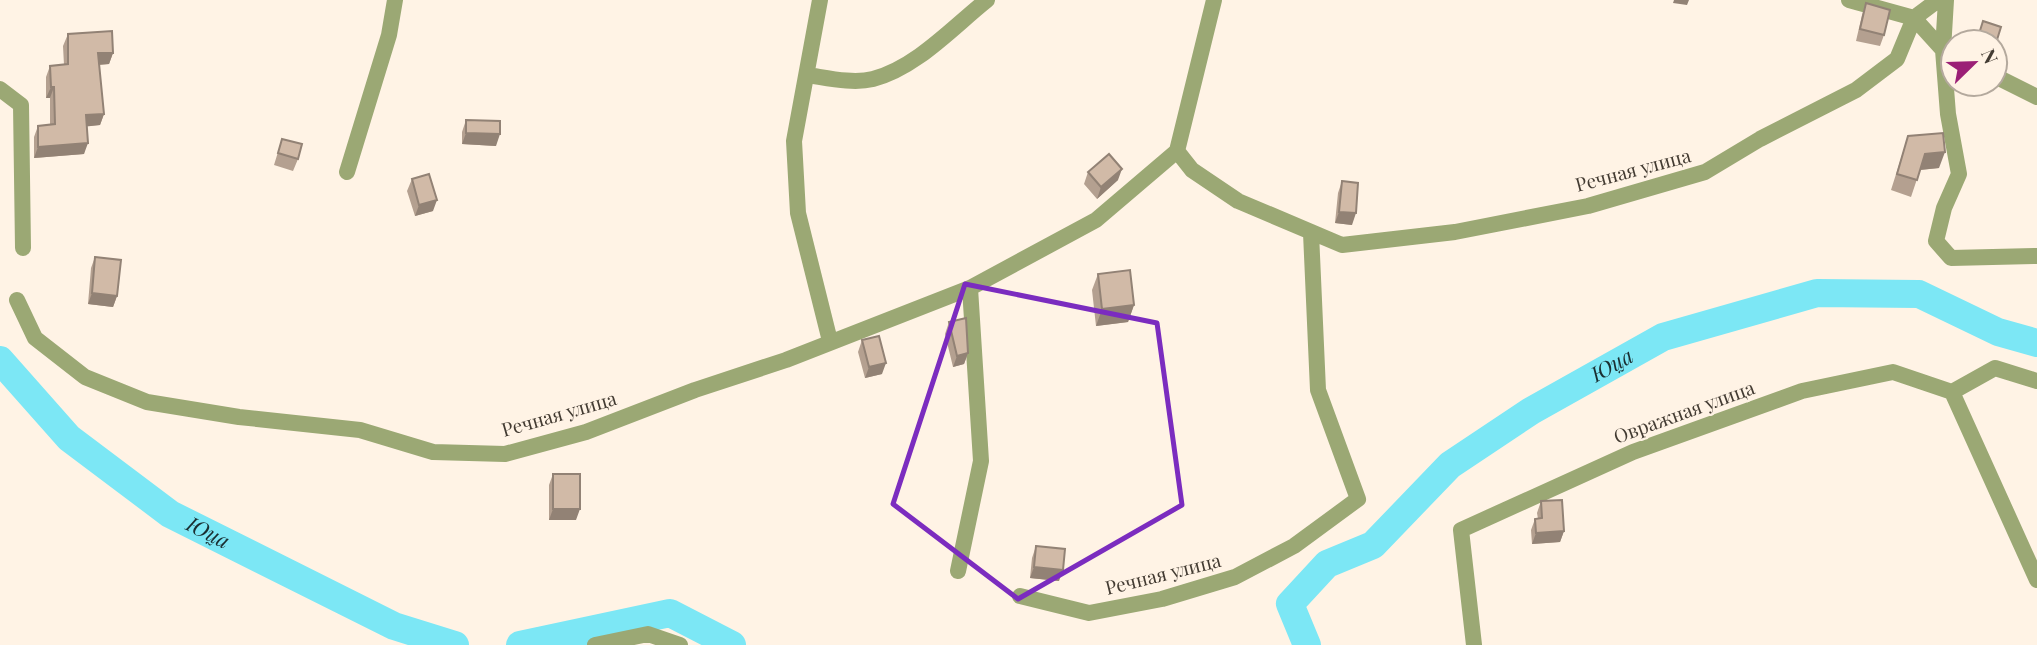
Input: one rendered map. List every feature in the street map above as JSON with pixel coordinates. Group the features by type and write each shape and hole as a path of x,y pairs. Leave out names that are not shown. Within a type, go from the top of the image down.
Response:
{"street":[{"path":"347,172 389,35 395,0"},
{"path":"820,0 794,141 798,213 830,341"},
{"path":"808,75 840,80 872,80 912,61 987,0"},
{"path":"1177,151 1214,0"},
{"path":"1849,0 1914,18 1939,44"},
{"path":"1914,18 1938,0"},
{"path":"1946,0 1947,28"},
{"name":"Речная улица","path":"17,300 35,338 85,377 147,402 239,417 360,430 433,452 505,454 586,432 970,288 1096,220 1177,151 1192,170 1238,201 1342,245 1455,232 1588,206 1706,172 1760,139 1856,90 1897,59 1914,18"},
{"path":"2009,83 2037,97"},
{"path":"0,89 21,105 23,248"},
{"path":"1948,98 1948,114 1959,174 1944,208 1936,241 1951,258 2037,256"},
{"name":"Речная улица","path":"1020,596 1089,613 1162,600 1235,577 1294,546 1358,499 1318,390 1311,233"},
{"path":"958,571 981,461 970,288"},
{"path":"2037,381 1995,368 1952,392 2037,580"},
{"name":"Овражная улица","path":"1475,645 1461,530 1633,452 1802,391 1893,372 1952,392"},
{"path":"595,645 648,634 680,645"}],"highlighted area":[{"path":"965,284 1157,323 1182,505 1018,599 893,504"}],"building":[{"path":"1866,3 1890,10 1884,35 1860,29"},
{"path":"1983,21 2001,27 2001,28 1981,28"},
{"path":"112,31 113,53 98,53 104,114 86,115 88,143 38,147 38,126 55,124 54,87 51,87 50,66 68,64 68,34"},
{"path":"466,120 500,121 500,134 466,133"},
{"path":"1943,133 1945,152 1925,154 1917,180 1897,174 1908,136"},
{"path":"282,139 302,144 298,159 278,153"},
{"path":"1109,154 1122,169 1101,187 1088,172"},
{"path":"429,174 437,200 419,205 412,179"},
{"path":"1342,181 1358,183 1356,213 1339,212"},
{"path":"95,257 121,260 117,296 92,293"},
{"path":"1130,270 1134,305 1102,309 1098,274"},
{"path":"966,318 968,353 957,356 949,322"},
{"path":"879,336 886,363 869,367 862,340"},
{"path":"553,474 580,474 580,509 553,509"},
{"path":"1562,500 1564,531 1536,533 1535,519 1542,518 1541,501"},
{"path":"1036,546 1065,549 1063,570 1034,567"}],"waterway":[{"name":"Юца","path":"1307,645 1290,604 1327,564 1373,545 1450,465 1531,411 1663,337 1817,293 1919,294 1998,332 2037,343"},
{"name":"Юца","path":"0,360 69,438 170,514 394,626 455,645"},
{"name":"Юца","path":"520,645 670,613 732,645"}]}
